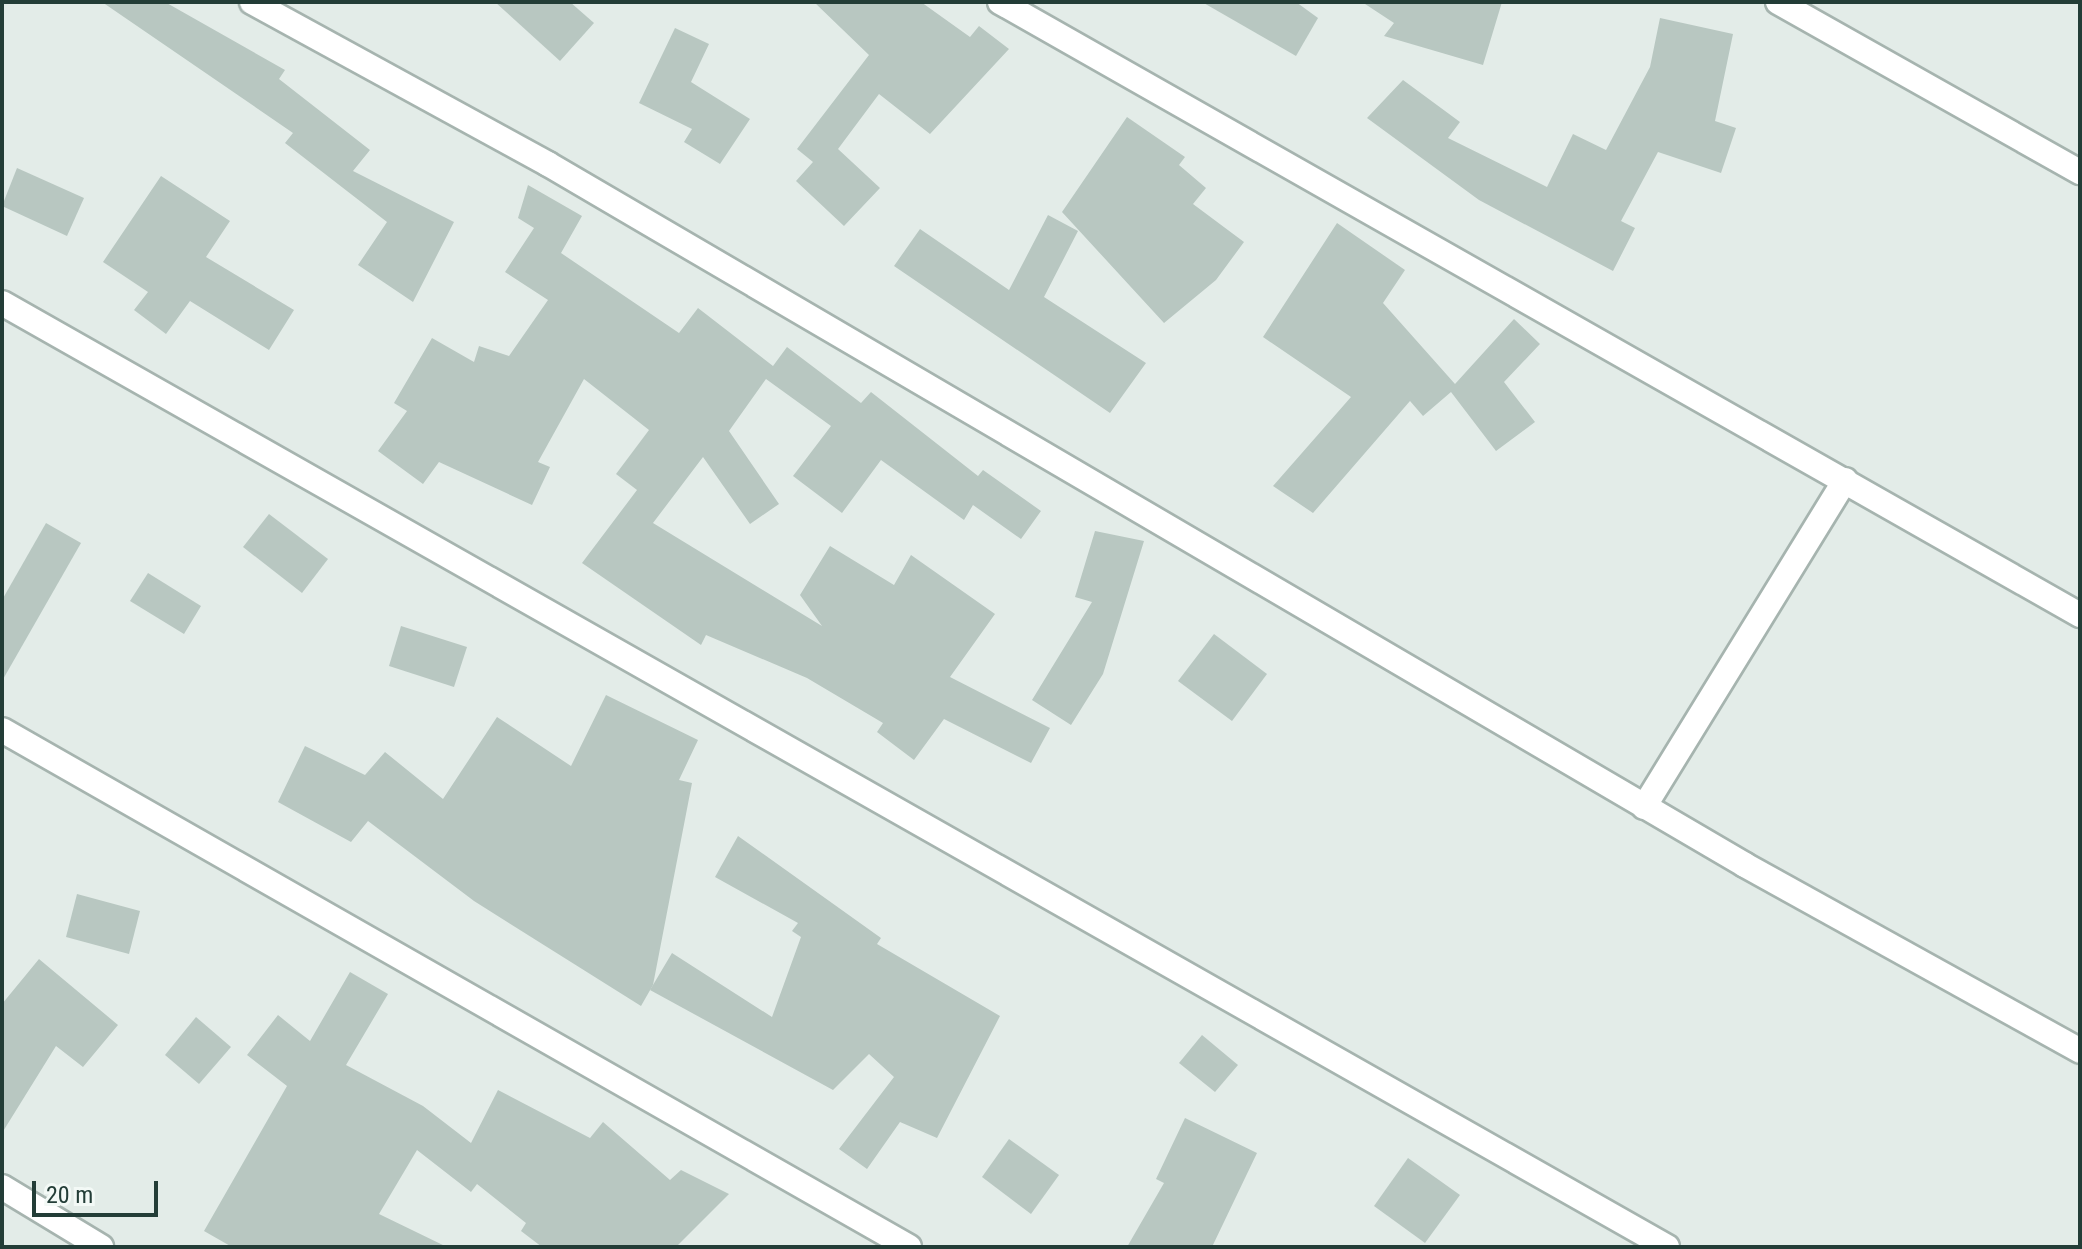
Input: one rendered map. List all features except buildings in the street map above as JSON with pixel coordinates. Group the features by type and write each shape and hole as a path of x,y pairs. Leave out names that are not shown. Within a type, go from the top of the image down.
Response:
{"street":[{"path":"252,2 548,164 1644,807 2080,1051"},
{"path":"1000,2 2080,615"},
{"path":"1778,2 2080,172"},
{"path":"2,303 1667,1247"},
{"path":"1644,807 1845,480"},
{"path":"2,730 909,1247"},
{"path":"2,1187 101,1247"}]}
